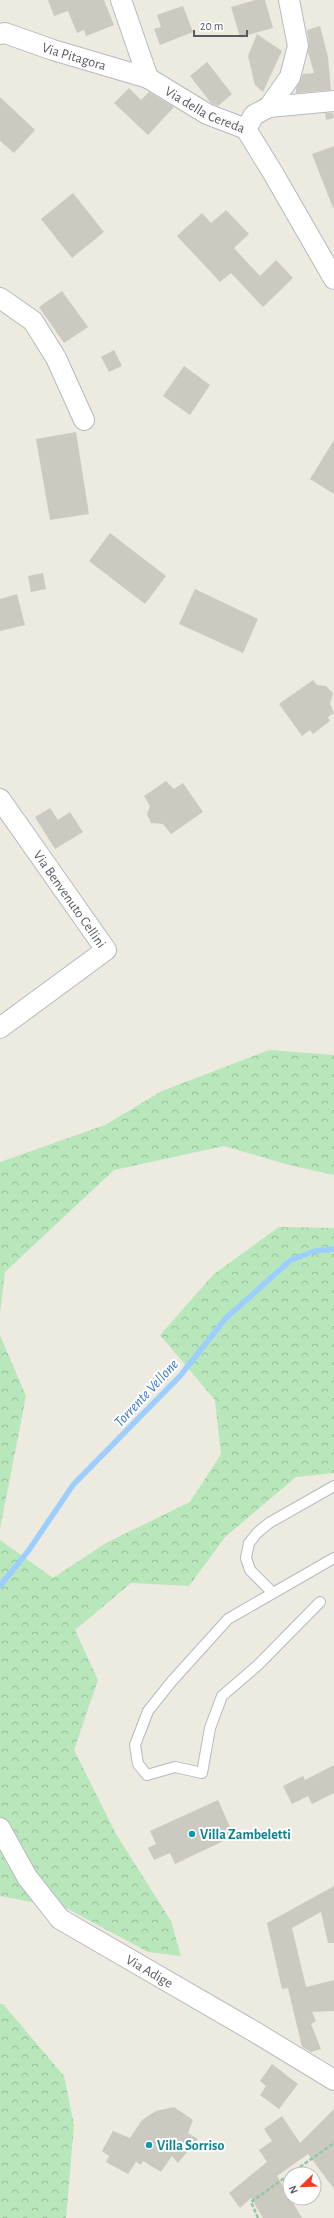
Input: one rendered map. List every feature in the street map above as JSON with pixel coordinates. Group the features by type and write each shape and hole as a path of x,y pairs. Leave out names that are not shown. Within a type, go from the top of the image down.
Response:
{"street":[{"name":"Via della Cereda","path":"121,0 148,78 207,114 246,129 334,279"},
{"path":"269,107 290,77 298,46 289,0"},
{"name":"Via Pitagora","path":"0,34 5,33 53,50 148,78"},
{"path":"246,129 254,115 269,107 334,101"},
{"path":"0,298 33,321 56,358 84,420"},
{"name":"Via Benvenuto Cellini","path":"0,798 106,950 0,1028"},
{"name":"Via Adige","path":"0,1828 26,1877 60,1920 255,2032 334,2080"}],"lane":[{"path":"272,1592 250,1570 246,1558 249,1543 257,1533 269,1523 334,1486"},
{"path":"320,1602 258,1665 222,1696 210,1728 202,1773 175,1767 147,1775 138,1764 135,1745 148,1710 177,1675 228,1619 272,1592 334,1558"}],"path":[{"path":"301,2166 334,2143"},
{"path":"258,2218 251,2202 282,2180"}],"green space":[{"path":"269,1050 334,1055 334,1175 289,1165 224,1146 114,1170 5,1272 0,1313 0,1162 105,1125 162,1091"},
{"path":"279,1227 334,1228 334,1473 296,1477 225,1537 189,1586 131,1583 75,1630 98,1680 74,1750 116,1834 171,1921 181,1956 148,1952 68,1909 0,1896 0,1540 53,1578 106,1543 190,1502 221,1454 215,1400 160,1335 214,1274"},
{"path":"0,1335 26,1396 0,1529"},
{"path":"0,2004 3,2004 64,2076 74,2125 66,2218 0,2218"}],"building":[{"path":"48,0 104,0 114,25 86,36 84,30 77,33 68,11 54,16"},
{"path":"255,0 265,0 273,28 240,37 231,7"},
{"path":"183,6 193,32 160,45 154,29 161,27 157,15"},
{"path":"320,26 328,57 331,90 296,93 296,88 303,74 314,73 308,52 309,44 307,30"},
{"path":"257,34 282,51 263,92 255,85 248,56"},
{"path":"207,62 232,94 218,106 211,103 190,76"},
{"path":"129,88 141,100 149,92 174,107 148,135 114,103"},
{"path":"0,97 35,130 14,153 0,141"},
{"path":"325,113 333,113 334,118 326,120"},
{"path":"334,146 334,208 333,208 312,154"},
{"path":"73,193 104,232 72,258 41,219"},
{"path":"226,210 249,234 234,248 260,276 276,260 293,278 263,307 231,273 220,282 177,236 202,213 211,223"},
{"path":"62,291 88,327 64,343 39,307"},
{"path":"114,350 122,366 109,372 101,357"},
{"path":"184,366 210,385 190,415 163,396"},
{"path":"76,432 89,514 50,520 36,439"},
{"path":"334,440 334,494 310,479"},
{"path":"110,533 166,576 145,604 89,561"},
{"path":"43,573 46,589 31,592 28,576"},
{"path":"195,589 258,619 243,653 179,624"},
{"path":"17,594 25,625 0,631 0,599"},
{"path":"313,680 317,685 326,686 333,693 330,704 334,713 328,717 330,721 313,734 310,730 302,736 279,704"},
{"path":"166,781 174,789 183,783 203,812 171,834 163,824 151,823 147,814 150,806 144,796"},
{"path":"50,808 58,820 70,812 83,832 55,849 35,817"},
{"path":"334,1765 334,1793 312,1804 308,1796 292,1804 283,1786 303,1776 305,1780"},
{"name":"Villa Zambeletti","path":"218,1800 234,1836 175,1864 170,1853 154,1860 148,1848 156,1844 150,1831"},
{"path":"334,1886 334,1943 328,1943 321,1912 292,1928 306,1987 334,1980 334,2011 312,2012 316,2021 311,2024 321,2049 311,2052 302,2047 288,1988 282,1989 267,1923"},
{"path":"272,2064 298,2084 279,2109 260,2095 266,2086 260,2081"},
{"name":"Villa Sorriso","path":"174,2107 193,2120 188,2133 198,2139 178,2163 172,2156 161,2172 143,2161 141,2165 136,2162 128,2174 106,2162 109,2156 102,2151 113,2131 130,2138 142,2120 156,2111"},
{"path":"334,2109 334,2189 322,2173 322,2166 317,2166 308,2154 291,2166 282,2166 282,2172 277,2176 282,2184 282,2206 295,2206 302,2218 263,2218 251,2198 240,2208 229,2193 267,2162 259,2150 272,2141 264,2129 282,2116 300,2143"}],"waterway":[{"name":"Torrente Vellone","path":"0,1586 29,1550 73,1485 180,1376 226,1318 291,1260 315,1251 334,1249"}],"place":[{"name":"Villa Zambeletti","path":"192,1834"},
{"name":"Villa Sorriso","path":"149,2145"}]}
